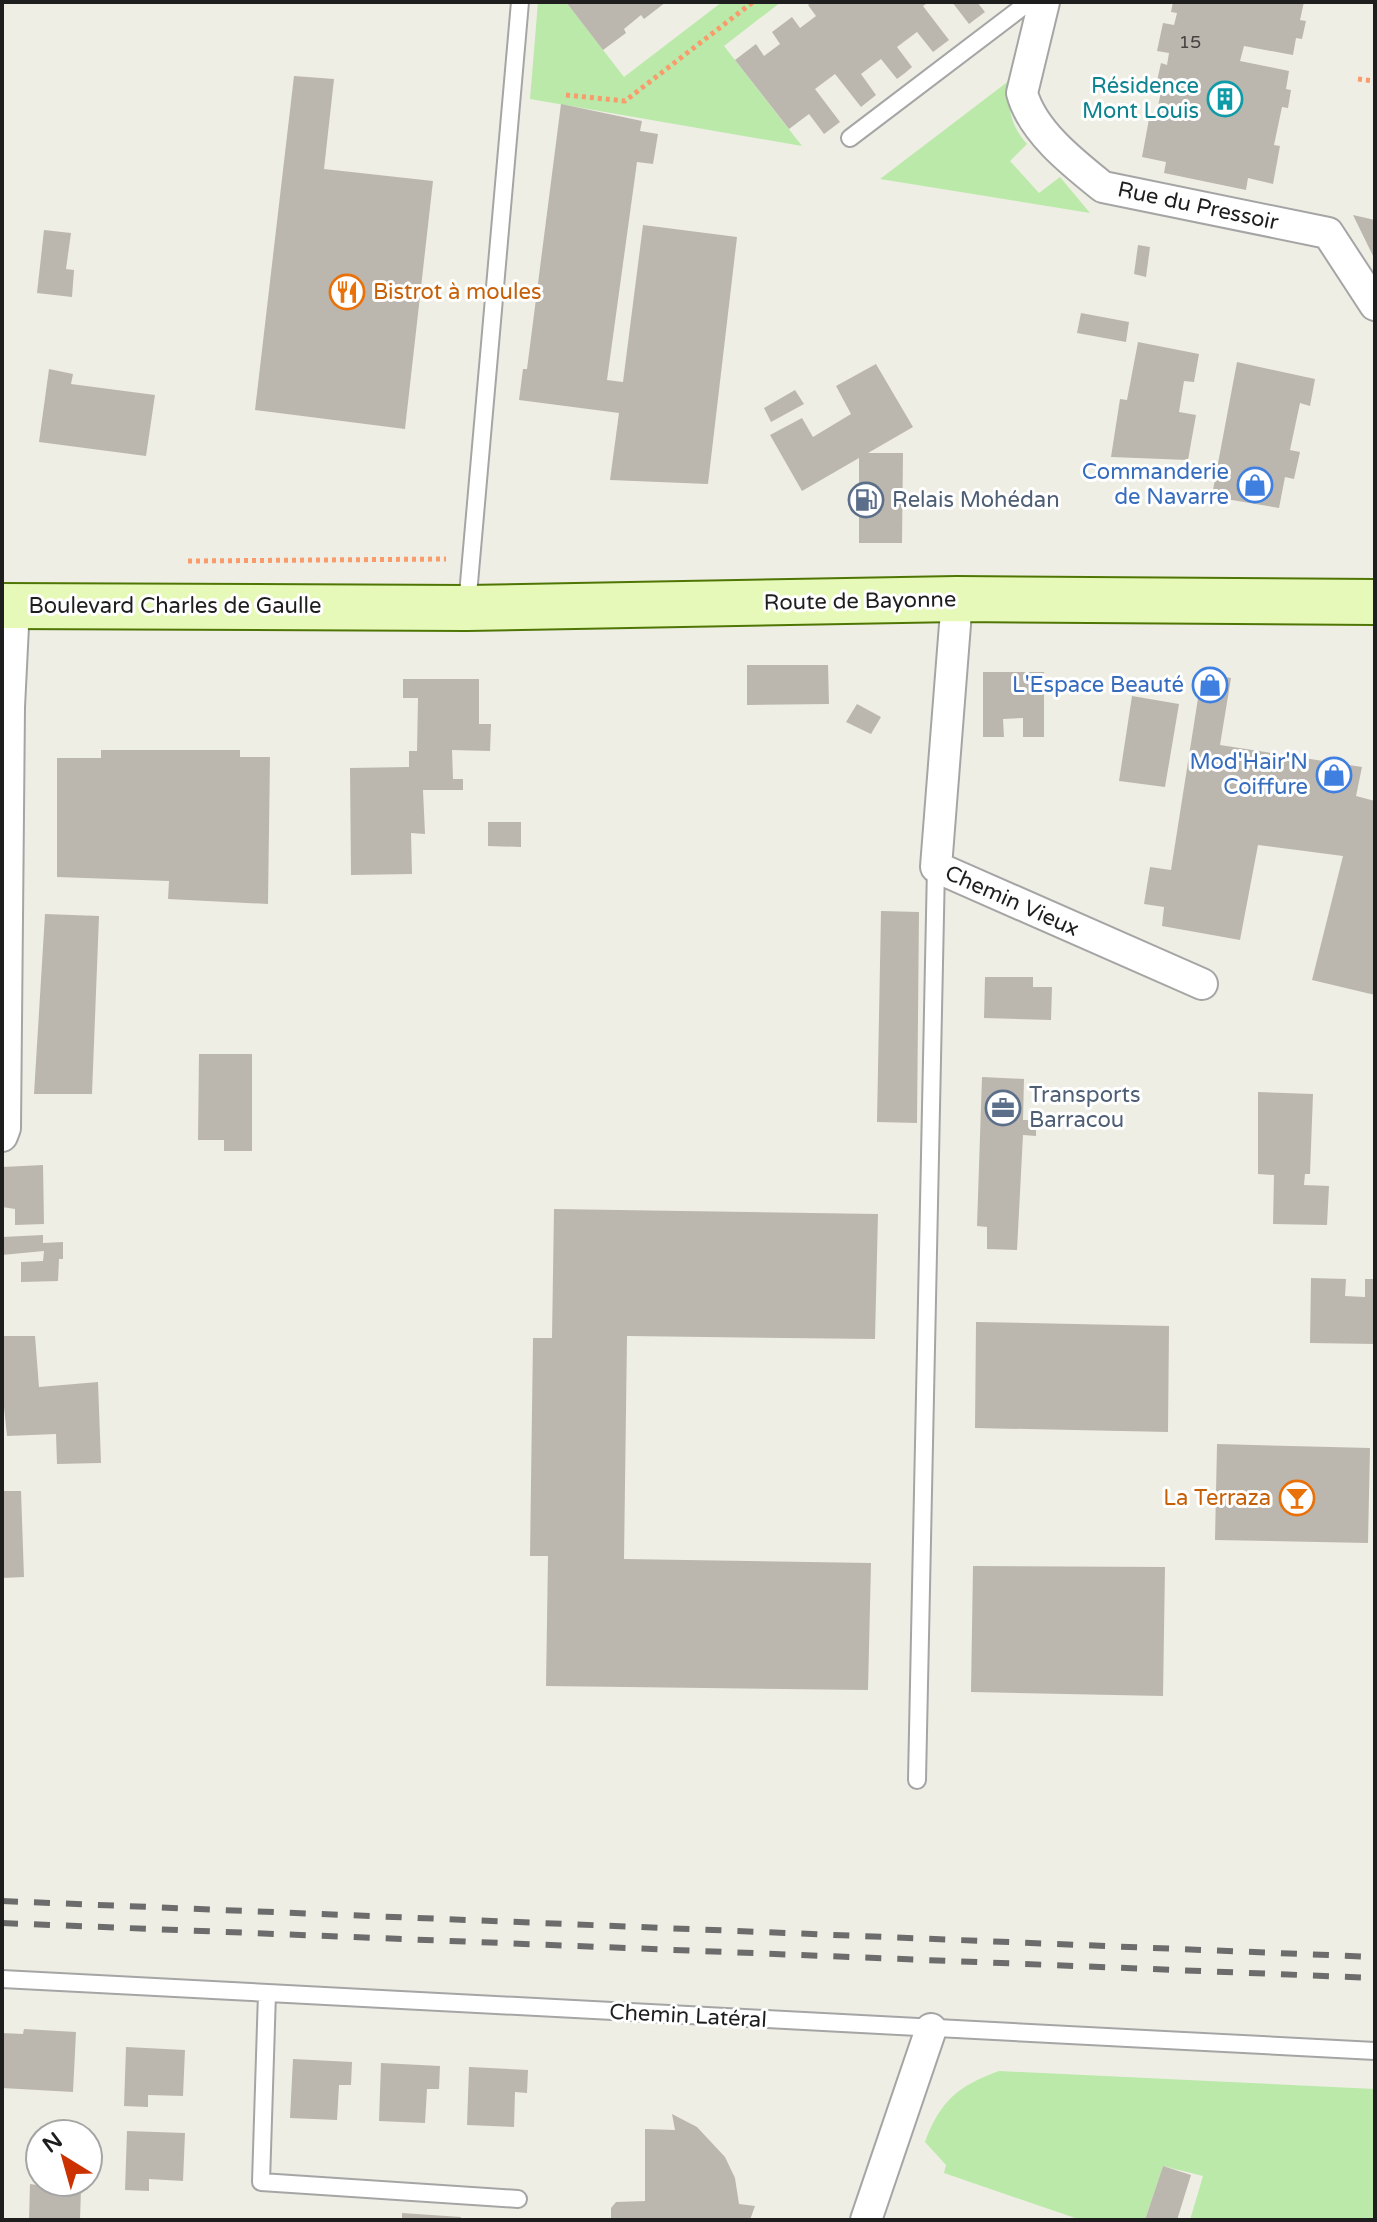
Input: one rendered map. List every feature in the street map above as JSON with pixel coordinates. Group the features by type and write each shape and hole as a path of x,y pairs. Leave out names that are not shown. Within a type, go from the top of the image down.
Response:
{"main road":[{"name":"Route de Bayonne","path":"349,607 467,608 957,599 1374,603"},
{"name":"Boulevard Charles de Gaulle","path":"8,606 349,607"}],"street":[{"name":"Rue du Pressoir","path":"1044,2 1022,93 1033,118 1079,167 1103,187 1328,233 1375,305"},
{"name":"Chemin Vieux","path":"957,599 936,867 1202,984"},
{"path":"2,1136 5,1128 8,606"},
{"path":"866,2220 931,2029"}],"lane":[{"path":"467,608 520,2"},
{"path":"850,138 1029,2"},
{"path":"917,1780 936,867"},
{"name":"Chemin Latéral","path":"2,1979 1375,2051"},
{"path":"267,1993 261,2182 518,2199"}],"path":[{"path":"566,95 625,101 753,2"},
{"path":"1358,79 1375,81"},
{"path":"174,561 471,559"}],"green space":[{"path":"538,2 566,2 624,77 722,2 781,2 724,46 802,146 530,99"},
{"path":"1010,80 1011,115 1027,144 1010,161 1039,193 1060,177 1090,213 880,179"},
{"path":"999,2071 1375,2089 1375,2220 1190,2220 1203,2176 1163,2166 1145,2220 1081,2220 944,2173 946,2165 925,2142 937,2116 962,2089"}],"building":[{"path":"566,2 666,2 644,19 641,15 624,29 626,33 603,50"},
{"path":"812,2 929,2 923,6 949,40 933,52 917,32 897,47 912,67 897,79 881,59 861,74 876,95 861,107 835,74 815,89 840,122 824,134 809,114 789,129 735,60 756,44 764,56 780,44 772,32 792,17 800,28 816,16 808,5"},
{"path":"952,2 977,2 985,12 969,24"},
{"name":"Résidence Mont Louis","path":"1173,2 1304,2 1300,20 1306,21 1302,39 1296,38 1293,55 1244,46 1240,61 1289,71 1286,89 1291,90 1288,108 1282,107 1274,145 1280,146 1273,184 1248,178 1246,190 1164,173 1166,162 1142,157 1149,119 1155,121 1163,82 1157,81 1161,63 1167,65 1169,53 1157,51 1163,23 1174,25 1177,13 1171,12"},
{"path":"294,76 334,79 324,169 433,181 405,429 255,410"},
{"path":"561,104 642,121 640,131 658,134 653,164 637,162 607,380 623,382 643,225 737,237 708,484 610,480 619,413 519,400 523,369 527,369"},
{"path":"1353,215 1375,220 1375,260"},
{"path":"44,230 71,233 66,269 74,270 72,297 37,293"},
{"path":"1138,245 1150,247 1146,277 1134,274"},
{"path":"1081,313 1129,322 1126,342 1077,333"},
{"path":"1138,342 1199,354 1194,382 1184,381 1179,412 1196,415 1188,460 1111,457 1120,399 1127,400"},
{"path":"1237,362 1315,379 1310,406 1300,403 1290,450 1300,452 1294,479 1285,477 1279,508 1226,499 1228,493 1213,490"},
{"path":"876,364 913,427 868,453 903,453 902,543 859,543 859,458 802,491 770,435 802,418 813,437 851,414 836,386"},
{"path":"49,369 73,374 71,384 155,395 146,456 39,442"},
{"path":"795,390 804,404 771,422 764,408"},
{"path":"747,665 828,665 829,704 747,705"},
{"path":"983,672 1044,672 1044,737 1023,737 1023,718 1003,719 1004,737 983,737"},
{"path":"1202,673 1231,678 1220,745 1362,767 1356,796 1375,801 1375,995 1312,980 1343,856 1258,845 1240,940 1162,926 1164,907 1144,904 1150,867 1171,870"},
{"path":"403,679 479,679 479,724 491,724 490,751 452,750 453,779 463,779 463,790 423,790 425,834 411,833 412,874 351,875 350,768 409,767 409,751 417,751 418,698 403,698"},
{"path":"1132,696 1179,704 1165,787 1119,781"},
{"path":"857,704 881,717 871,734 846,722"},
{"path":"101,750 240,750 240,757 270,757 268,904 168,899 169,881 57,877 57,758 101,758"},
{"path":"488,822 521,822 521,847 488,846"},
{"path":"881,911 919,912 917,1123 877,1122"},
{"path":"45,914 99,916 92,1094 34,1094"},
{"path":"985,977 1033,977 1033,987 1052,987 1051,1020 984,1018"},
{"path":"199,1054 252,1054 252,1151 224,1151 224,1140 198,1140"},
{"path":"982,1077 1024,1079 1023,1120 1036,1120 1036,1136 1023,1135 1017,1250 987,1249 987,1227 977,1226"},
{"path":"1258,1092 1313,1094 1310,1174 1305,1174 1304,1185 1329,1186 1327,1225 1273,1224 1274,1175 1258,1174"},
{"path":"43,1165 44,1224 15,1225 15,1209 2,1207 2,1167"},
{"path":"554,1209 878,1214 875,1339 627,1336 624,1559 871,1563 868,1690 546,1686 548,1556 530,1556 533,1338 552,1338"},
{"path":"43,1235 43,1243 63,1242 58,1281 21,1282 21,1262 43,1261 44,1251 2,1255 2,1237"},
{"path":"1311,1278 1346,1279 1345,1296 1365,1297 1365,1279 1375,1279 1375,1344 1310,1343"},
{"path":"976,1322 1169,1326 1168,1432 975,1428"},
{"path":"2,1336 35,1336 39,1387 98,1382 101,1463 57,1464 56,1434 7,1436 2,1388"},
{"path":"1217,1444 1370,1448 1368,1543 1215,1540"},
{"path":"2,1491 21,1491 24,1577 2,1578"},
{"path":"973,1566 1165,1567 1163,1696 971,1692"},
{"path":"24,2029 76,2032 73,2092 2,2088 2,2033 23,2034"},
{"path":"126,2047 185,2050 183,2096 148,2095 148,2107 124,2106"},
{"path":"293,2059 352,2062 351,2085 339,2085 337,2120 290,2118"},
{"path":"381,2063 440,2066 439,2089 427,2089 425,2123 379,2121"},
{"path":"469,2067 528,2070 527,2093 515,2092 514,2127 467,2125"},
{"path":"672,2114 697,2127 725,2157 735,2178 739,2204 755,2206 750,2220 611,2219 611,2208 616,2202 645,2201 645,2129 675,2130"},
{"path":"127,2131 185,2133 183,2181 149,2179 149,2191 125,2190"},
{"path":"1163,2166 1191,2175 1177,2220 1145,2220"},
{"path":"30,2198 81,2198 80,2220 29,2220"},
{"path":"402,2213 461,2217 460,2220 402,2220"}],"railway":[{"path":"2,1901 1375,1957"},
{"path":"2,1923 1375,1978"}],"place":[{"name":"Résidence Mont Louis","path":"1225,99"},
{"name":"Bistrot à moules","path":"347,292"},
{"name":"Commanderie de Navarre","path":"1255,485"},
{"name":"Relais Mohédan","path":"866,500"},
{"name":"L'Espace Beauté","path":"1210,685"},
{"name":"Mod'Hair'N Coiffure","path":"1334,775"},
{"name":"Transports Barracou","path":"1003,1108"},
{"name":"La Terraza","path":"1297,1498"}]}
